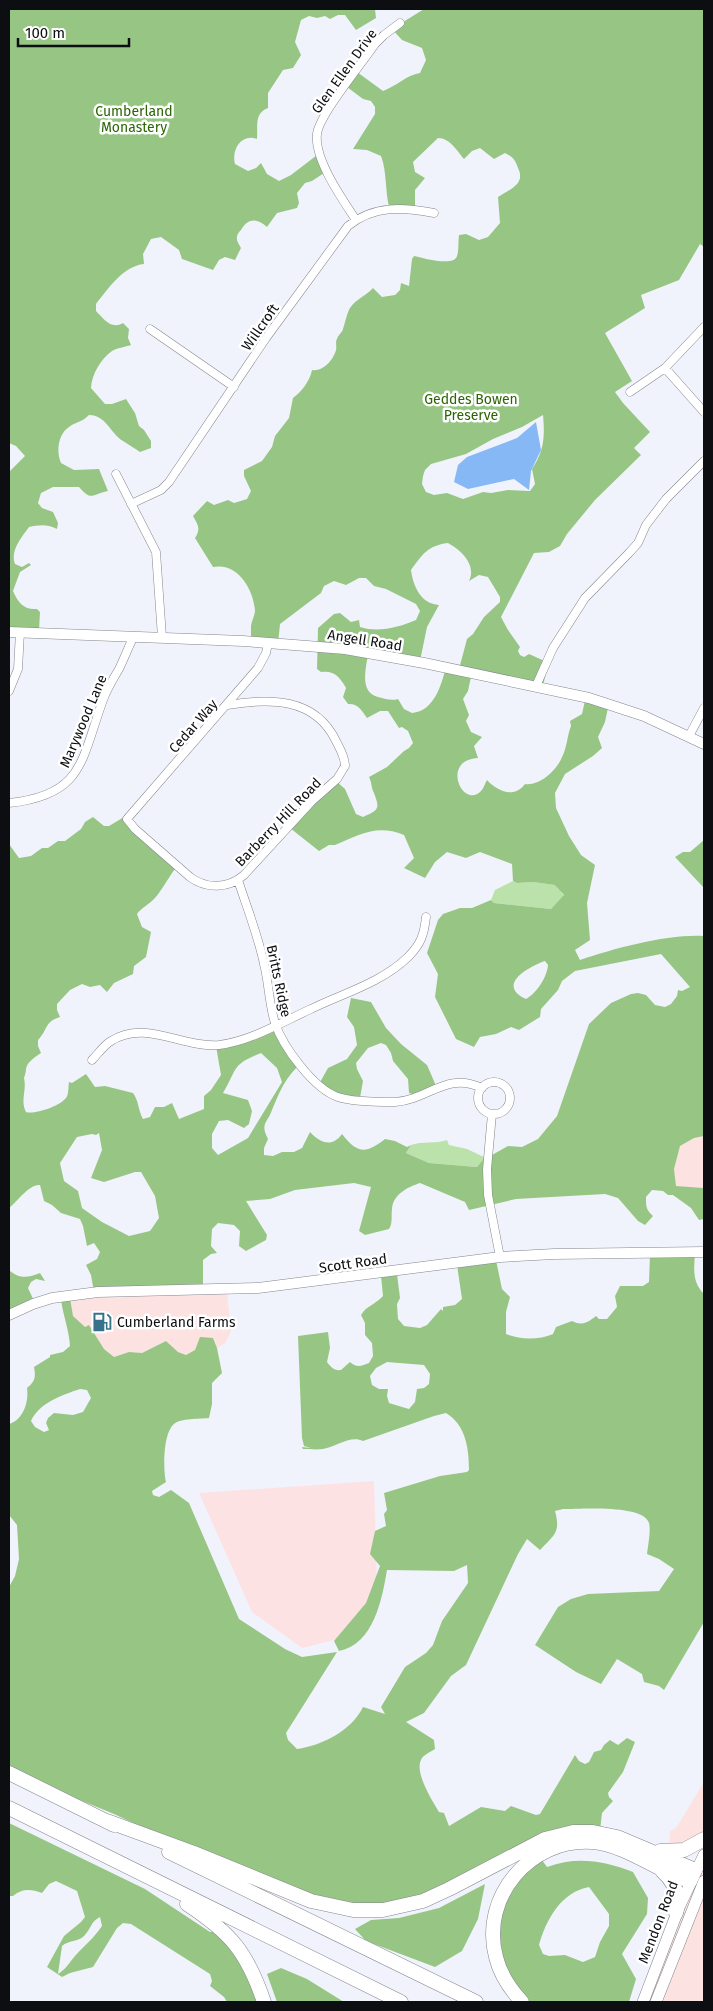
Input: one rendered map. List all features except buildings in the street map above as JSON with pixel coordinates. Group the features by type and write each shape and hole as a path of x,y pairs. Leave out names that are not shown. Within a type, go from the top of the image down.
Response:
{"highway":[{"path":"9,1772 476,2002"},
{"path":"9,1808 401,2002"},
{"path":"107,1821 194,1853 311,1901 353,1910 392,1908 423,1901 449,1890 537,1843 564,1834 601,1833 657,1851 674,1852 693,1846 704,1839"},
{"path":"522,2002 502,1975 495,1955 493,1939 494,1916 507,1886 518,1871 534,1858 549,1849 583,1842 614,1847 655,1866 698,1879"},
{"path":"642,1846 698,1879"},
{"path":"655,1866 666,1875 674,1886 677,1898 676,1913"},
{"path":"132,1868 210,1919 227,1934 240,1949 249,1964 264,2002"}],"main road":[{"name":"Angell Road","path":"9,632 268,643 344,649 568,692 615,705 704,744"},
{"name":"Scott Road","path":"9,1315 33,1304 64,1296 113,1291 258,1288 295,1285 500,1257 554,1254 704,1252"},
{"name":"Mendon Road","path":"656,2002 698,1879 704,1854"},
{"name":"Mendon Road","path":"643,2002 676,1913 698,1879"}],"street":[{"name":"Glen Ellen Drive","path":"356,220 322,161 317,142 317,132 326,114 375,44 400,23"},
{"name":"Willcroft","path":"131,504 162,490 169,482 266,338 343,232 356,220 382,210 392,208 414,209 434,213"},
{"path":"630,392 665,368 704,327"},
{"path":"150,330 234,387"},
{"path":"665,368 704,412"},
{"path":"536,686 553,648 585,598 630,553 638,543 649,521 666,499 704,461"},
{"path":"116,474 156,552 162,638"},
{"path":"9,691 18,669 20,632"},
{"name":"Marywood Lane","path":"9,803 32,799 57,790 73,777 89,744 103,699 133,638"},
{"name":"Cedar Way","path":"127,819 258,668 266,653 268,643"},
{"name":"Barberry Hill Road","path":"127,819 135,830 199,884 217,886 238,880 250,869 312,801 337,779 345,766 343,756 332,732 325,722 315,714 284,702 242,702 227,705"},
{"path":"689,736 704,708"},
{"name":"Britts Ridge","path":"238,880 264,964 276,1025 304,1070 329,1093 339,1098 397,1102 449,1083 469,1082 482,1088 487,1084 495,1082 502,1084 510,1096 506,1110 499,1114 492,1114"},
{"path":"92,1060 111,1040 130,1034 143,1032 161,1034 190,1043 218,1045 246,1037 276,1025 368,984 396,968 408,957 424,936 426,917"},
{"path":"482,1088 478,1094 478,1101 481,1107 492,1114 486,1169 488,1194 500,1257"}],"shaded area":[{"path":"704,1136 704,1188 676,1186 674,1169 680,1146 694,1138"},
{"path":"227,1291 231,1332 225,1343 217,1348 213,1338 200,1338 195,1350 186,1355 178,1352 166,1341 142,1353 129,1352 114,1357 104,1349 89,1325 85,1328 73,1316 70,1298"},
{"path":"374,1481 377,1583 354,1635 302,1648 252,1612 199,1493"},
{"path":"704,1782 704,1839 669,1849 670,1831 676,1828"},
{"path":"704,1860 704,2002 644,2002"}],"green space":[{"name":"Cumberland Monastery","path":"9,9 375,9 376,18 356,30 345,15 338,15 330,19 325,16 317,18 309,16 301,20 295,42 301,55 293,68 283,70 268,93 268,108 259,117 257,139 247,138 242,140 236,148 235,164 248,171 256,168 261,163 267,174 279,181 291,175 321,152 330,169 312,181 305,183 297,193 299,203 297,208 277,213 267,227 256,221 247,223 237,235 241,248 235,260 225,257 219,260 213,270 182,259 179,250 161,237 151,239 143,254 144,264 129,269 123,274 111,285 96,304 96,311 108,323 119,325 123,323 129,329 128,338 131,345 114,350 100,363 91,388 105,404 112,404 126,399 135,413 139,426 151,441 151,448 140,452 119,438 100,418 89,415 69,427 62,434 58,449 61,463 74,470 99,469 108,491 90,496 79,487 53,487 41,493 38,503 42,508 53,512 58,523 57,529 43,525 29,527 15,549 14,559 15,564 22,567 29,563 31,565 20,572 13,591 17,599 25,607 37,609 40,612 39,631 9,631 9,472 25,456 16,446 9,443"},
{"name":"Geddes Bowen Preserve","path":"424,9 704,9 704,247 700,244 679,280 641,295 645,308 605,333 632,381 615,392 650,432 634,448 641,455 595,500 567,534 560,546 549,552 534,553 501,617 520,647 518,651 520,655 524,657 529,654 549,663 543,685 472,672 468,691 463,699 469,715 466,721 471,732 482,737 474,746 478,758 466,761 460,767 458,782 468,794 474,795 482,790 487,780 501,790 511,792 521,789 525,784 542,780 560,762 571,726 570,721 582,714 586,696 609,703 605,722 598,737 602,748 565,774 555,793 556,808 569,836 581,855 595,865 587,903 590,940 575,950 580,960 609,951 658,940 674,937 704,936 704,1136 694,1138 680,1146 674,1169 676,1186 704,1188 704,1219 699,1220 691,1208 673,1195 668,1195 663,1191 652,1190 646,1197 647,1208 653,1216 645,1225 638,1221 618,1198 605,1194 516,1199 469,1210 465,1202 420,1183 406,1189 395,1199 389,1229 365,1235 359,1231 371,1187 354,1183 295,1190 270,1199 246,1201 267,1235 266,1240 246,1251 239,1246 240,1231 234,1225 218,1223 212,1229 211,1246 217,1253 211,1254 203,1260 203,1290 94,1292 91,1275 86,1265 97,1259 100,1252 94,1243 87,1246 80,1219 61,1213 44,1201 40,1185 32,1187 9,1208 9,844 19,858 31,856 42,848 48,848 58,841 65,841 93,817 104,826 109,826 129,814 135,826 178,865 155,898 137,914 142,927 151,932 146,957 134,966 133,974 114,983 107,992 100,985 90,987 82,984 70,990 57,1004 60,1017 51,1021 38,1040 41,1053 28,1064 24,1078 24,1108 26,1112 30,1113 53,1107 63,1101 68,1093 69,1082 72,1083 86,1074 95,1087 105,1086 133,1093 143,1119 150,1117 155,1107 164,1107 172,1103 179,1119 204,1109 204,1096 211,1090 221,1075 216,1046 278,1024 301,1063 284,1085 264,1126 268,1139 264,1148 264,1155 273,1156 282,1152 294,1152 302,1148 310,1132 318,1139 326,1142 334,1141 342,1134 353,1146 363,1150 373,1147 385,1139 395,1141 407,1147 411,1145 406,1153 429,1163 477,1167 483,1160 508,1146 522,1147 538,1139 557,1116 589,1024 611,1003 638,993 646,995 655,1005 665,1007 671,1004 677,996 678,990 682,991 690,987 661,954 575,971 562,981 558,990 541,1009 540,1017 519,1030 511,1027 496,1034 480,1037 474,1047 456,1039 435,997 438,974 427,953 438,920 443,914 460,908 472,908 491,900 494,903 551,909 564,895 555,885 533,882 517,883 513,881 512,864 480,852 466,858 447,852 435,862 425,878 404,868 414,858 404,835 377,830 335,845 329,845 319,851 290,828 336,781 345,789 356,814 363,817 375,811 377,808 376,798 369,777 387,767 413,743 408,731 402,727 399,728 388,711 380,711 367,718 359,708 348,704 343,697 346,688 339,678 333,673 321,672 317,669 318,628 334,614 340,613 351,622 359,620 360,627 367,629 389,628 416,620 420,611 416,604 386,589 374,586 366,578 359,578 346,585 334,581 324,586 321,593 280,624 278,644 251,642 251,626 255,610 247,585 242,578 229,569 213,567 195,538 198,527 193,516 207,501 214,505 228,500 234,503 247,499 251,491 244,476 244,470 262,461 272,447 275,436 289,418 293,398 305,386 312,370 320,369 327,365 332,358 336,350 336,340 350,308 373,288 382,297 395,295 400,290 401,283 409,286 414,256 438,261 450,261 457,256 459,235 466,234 479,240 488,237 500,223 498,197 516,186 520,178 515,161 505,153 494,159 480,148 472,151 464,159 450,143 438,138 413,162 415,172 425,178 415,190 415,207 389,207 381,156 367,150 353,149 375,114 375,107 371,101 363,99 347,87 357,72 383,91 410,76 420,73 426,60 422,48 402,40 392,29","holes":["543,415 543,444 532,469 535,484 530,491 483,492 463,499 447,493 434,495 426,492 422,484 423,476 425,470 431,464 466,454 493,439 522,427","448,543 466,559 471,569 469,581 479,575 488,577 500,597 500,602 484,617 473,634 467,639 459,669 446,667 442,682 431,703 426,708 412,713 404,709 398,699 391,700 378,697 368,690 365,679 368,654 420,661 427,627 439,605 423,598 416,588 411,570 426,552 441,544","545,961 548,965 546,975 538,989 526,999 518,994 514,988 514,982 531,968","261,1053 277,1068 282,1082 248,1138 218,1155 212,1148 212,1134 219,1121 228,1120 244,1128 249,1124 252,1111 248,1100 223,1093 236,1068","99,1133 102,1150 91,1178 104,1182 135,1172 141,1172 155,1196 159,1218 150,1231 129,1236 102,1222 82,1208 78,1191 64,1181 60,1163 77,1137 96,1135"]},
{"path":"704,840 704,888 675,857 683,852 690,852"},
{"path":"513,881 517,883 533,882 556,885 564,896 551,909 494,903 491,900 495,890"},
{"path":"351,998 371,1002 386,1028 401,1044 427,1065 437,1088 418,1096 409,1093 408,1079 393,1061 386,1045 381,1043 368,1048 356,1063 363,1081 360,1098 343,1097 319,1084 328,1068 347,1059 357,1045 354,1027 347,1017"},
{"path":"447,1140 449,1145 467,1149 486,1158 477,1167 429,1163 406,1153 411,1145"},
{"path":"695,1253 694,1270 697,1285 704,1294 704,1622 664,1690 659,1686 644,1682 642,1674 617,1659 601,1684 576,1672 535,1645 558,1607 571,1599 588,1594 659,1591 674,1569 647,1554 650,1526 645,1517 624,1510 596,1508 555,1511 557,1529 555,1533 540,1550 527,1539 518,1554 466,1665 451,1676 424,1713 406,1722 434,1740 435,1749 422,1758 420,1770 428,1793 439,1812 444,1813 449,1826 481,1807 505,1811 511,1806 536,1815 540,1814 575,1755 579,1761 585,1764 589,1762 594,1752 601,1750 610,1740 618,1745 627,1738 635,1742 623,1772 608,1793 613,1801 602,1813 600,1831 586,1830 431,1898 344,1908 195,1852 114,1814 9,1771 9,1587 15,1576 19,1559 17,1525 9,1515 9,1424 18,1419 24,1410 27,1388 34,1379 34,1367 50,1357 50,1355 63,1352 70,1346 61,1299 70,1298 73,1316 85,1327 89,1325 104,1349 114,1357 129,1352 142,1353 166,1341 178,1352 186,1355 195,1350 200,1337 213,1338 222,1373 212,1383 212,1404 209,1418 177,1422 170,1429 165,1452 164,1469 166,1482 152,1491 153,1495 159,1497 171,1490 189,1503 239,1619 285,1649 302,1657 337,1652 286,1733 288,1740 297,1749 317,1744 344,1730 358,1716 363,1707 385,1714 381,1707 405,1667 426,1653 433,1645 442,1621 468,1583 467,1565 454,1571 387,1570 379,1607 368,1630 351,1647 339,1651 334,1641 366,1603 380,1566 370,1554 375,1531 386,1526 384,1514 387,1510 384,1493 440,1476 467,1472 469,1470 465,1438 458,1424 446,1413 363,1441 353,1439 323,1449 303,1449 302,1447 311,1448 304,1446 302,1438 298,1336 328,1332 330,1348 327,1362 335,1369 341,1370 350,1362 357,1366 369,1363 373,1356 372,1343 365,1335 365,1323 361,1315 383,1296 381,1276 397,1274 400,1298 397,1304 398,1319 404,1326 420,1328 427,1325 441,1309 443,1311 443,1307 455,1305 462,1299 457,1265 496,1260 502,1289 510,1297 506,1312 506,1334 523,1338 542,1337 553,1334 556,1327 572,1321 584,1323 596,1316 599,1319 607,1319 617,1307 615,1296 620,1286 643,1286 649,1282 650,1255","holes":["387,1362 424,1365 430,1374 429,1384 424,1388 417,1389 415,1402 409,1409 389,1403 388,1389 379,1389 372,1385 370,1376 376,1368","80,1389 87,1390 91,1398 83,1412 73,1415 54,1413 48,1418 46,1423 49,1430 44,1432 35,1427 31,1421 40,1409 59,1397"]},
{"path":"9,1270 16,1275 24,1277 40,1273 45,1281 36,1279 31,1282 28,1288 35,1303 9,1315"},
{"path":"9,1823 145,1889 210,1932 225,1929 266,2002 227,2002 224,1997 210,1986 212,1981 210,1974 131,1924 123,1923 117,1928 93,1967 62,1977 47,1967 64,1936 85,1917 77,1891 56,1881 49,1884 42,1893 27,1890 9,1896","holes":["100,1917 102,1926 65,1968 58,1974 62,1946 82,1938 94,1921"]},
{"path":"539,1856 547,1867 569,1862 590,1861 612,1865 633,1872 648,1898 647,1914 622,1954 636,1979 629,2002 526,2002 499,1962 499,1906","holes":["589,1887 609,1914 609,1926 600,1942 595,1957 583,1962 565,1955 549,1956 543,1954 539,1945 546,1926 556,1908 570,1895"]},
{"path":"485,1884 478,1919 462,1951 435,1967 366,1941 355,1929 371,1920 399,1918 439,1908"},
{"path":"281,1968 307,1979 344,2002 277,2002 267,1974"}],"water":[{"path":"536,422 541,450 531,471 529,490 514,479 468,489 454,482 458,465 467,457 517,438"}],"place":[{"name":"Cumberland Farms","path":"102,1322"}]}
